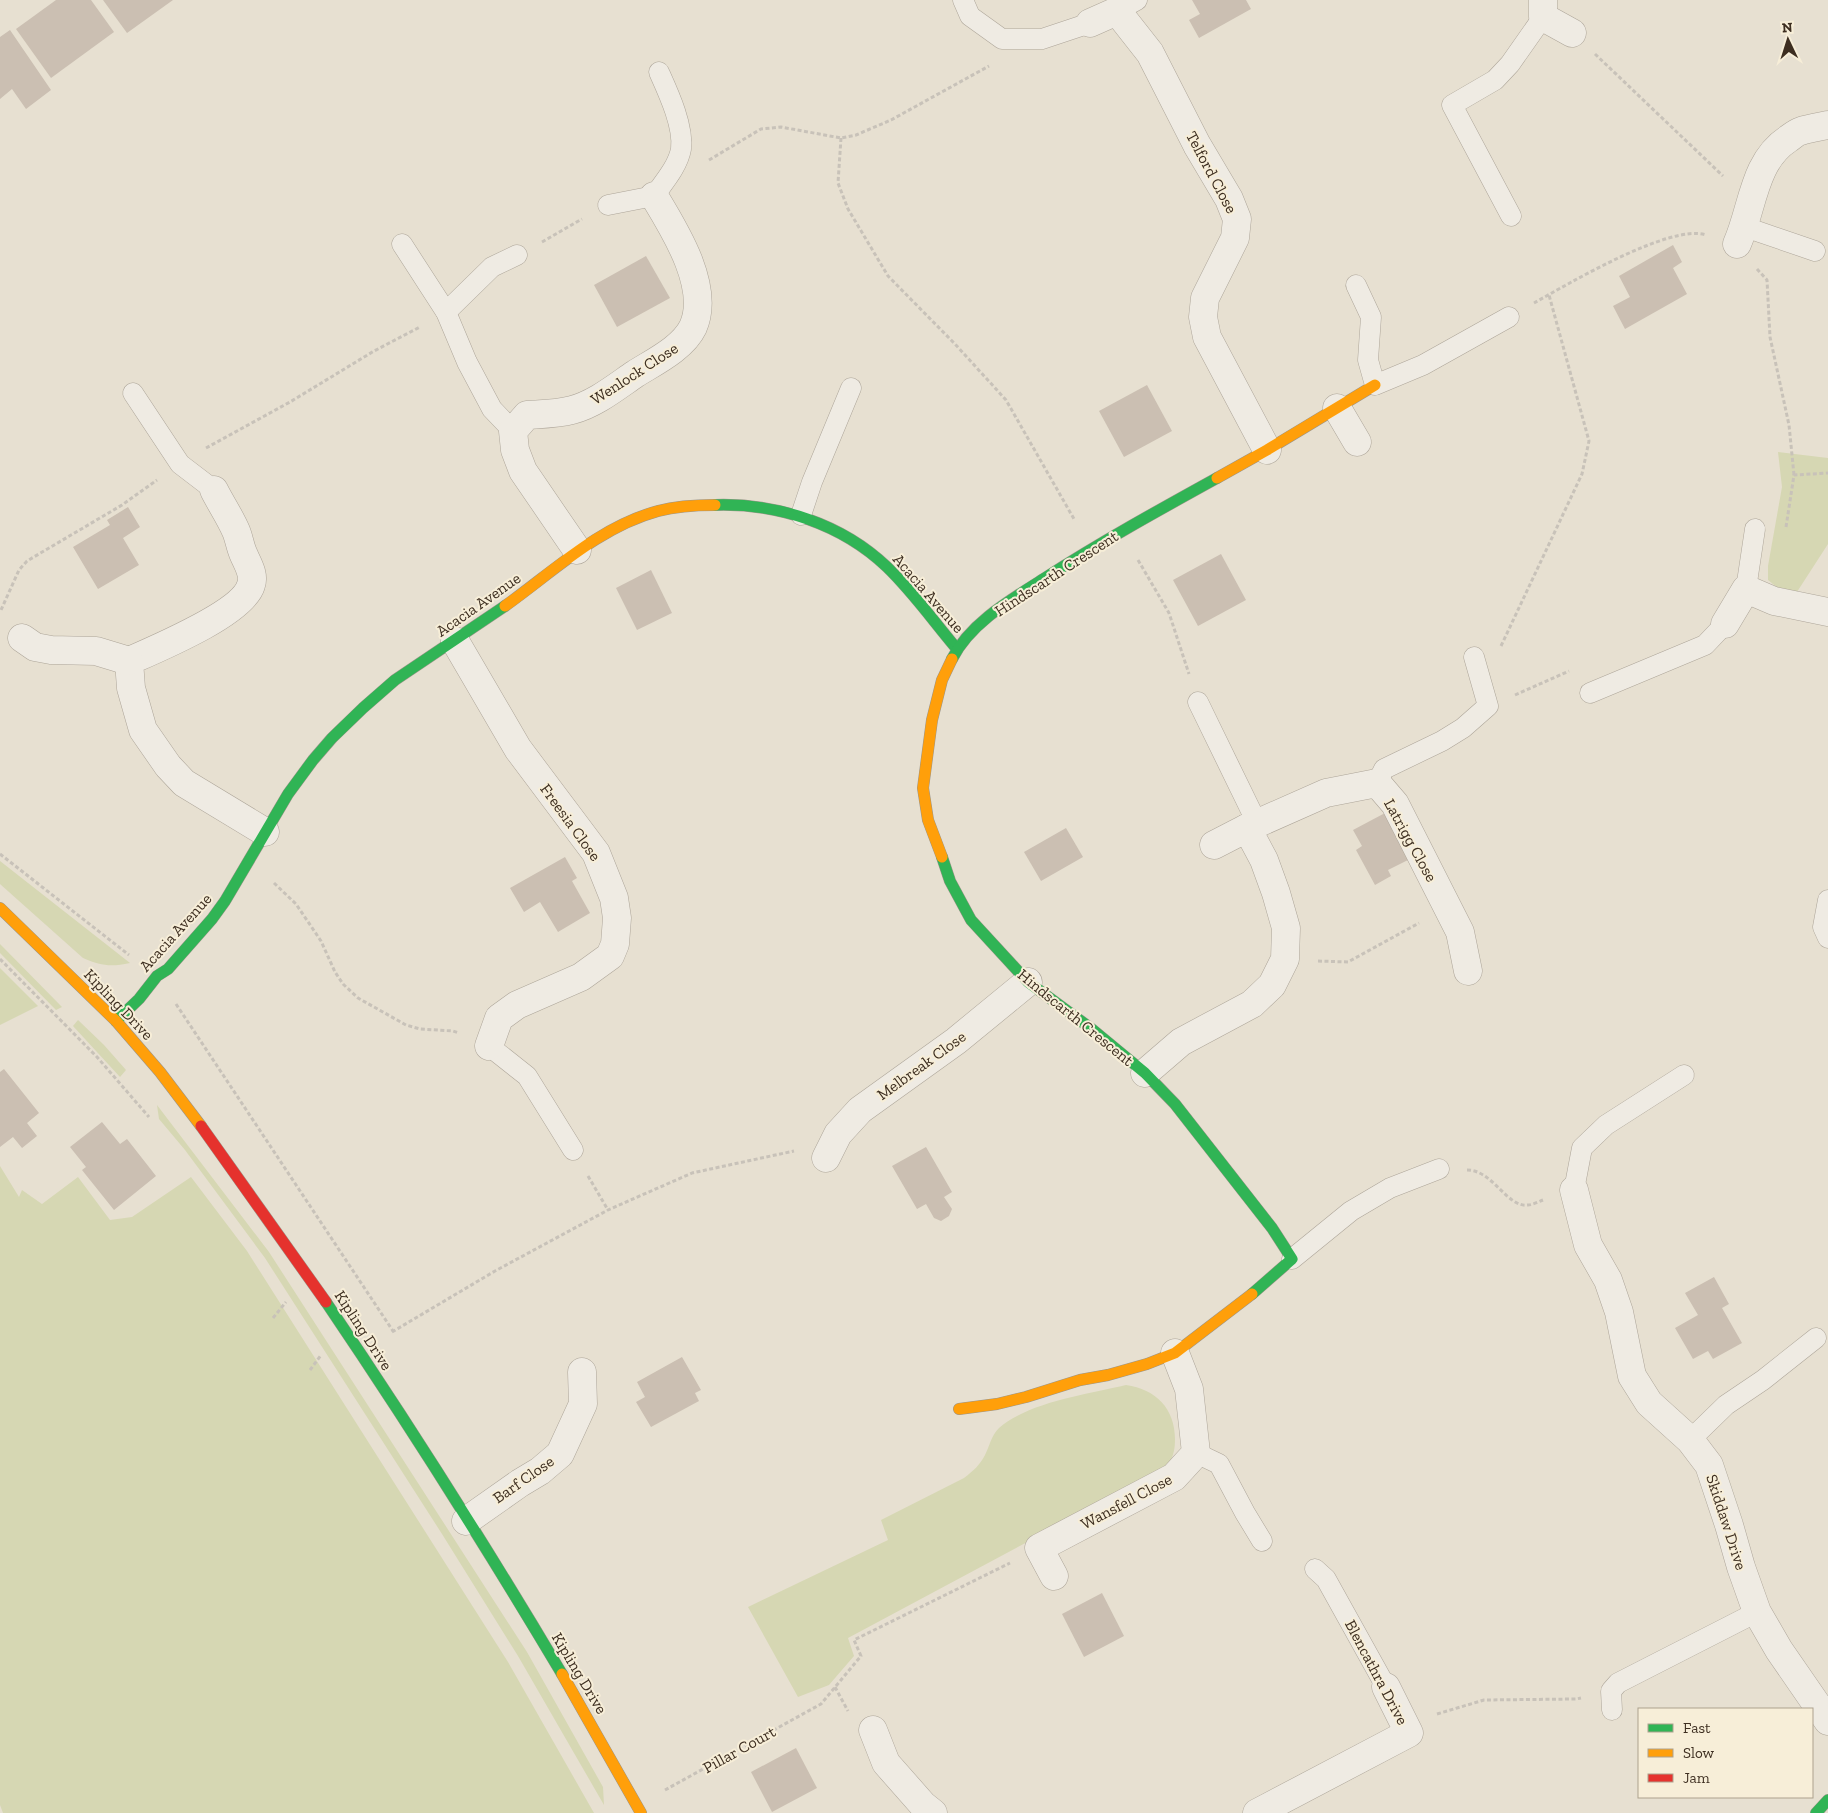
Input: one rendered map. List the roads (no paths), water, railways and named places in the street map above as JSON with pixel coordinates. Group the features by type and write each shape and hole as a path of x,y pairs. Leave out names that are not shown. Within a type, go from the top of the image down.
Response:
{"street":[{"name":"Telford Close","path":"1090,23 1127,5 1197,145 1229,198 1237,219 1235,238 1205,298 1203,317 1207,337 1267,450"},
{"path":"1543,8 1572,33"},
{"path":"1741,235 1752,195 1765,162 1779,145 1800,131 1828,125"},
{"name":"Wenlock Close","path":"513,431 527,415 574,410 596,399 663,356 680,342 693,327 697,312 697,289 686,256 654,196"},
{"name":"Hindscarth Crescent","path":"1292,1259 1272,1228 1175,1104 1145,1073 1093,1030 1028,982 971,920 950,881 928,820 923,788 925,764 930,729 942,680 957,650 992,612 1091,548 1267,450 1375,385"},
{"path":"1337,408 1357,442"},
{"path":"513,431 515,450 523,471 577,550"},
{"path":"22,638 35,647 50,650 96,651 129,662 183,637 220,616 242,598 251,586 251,570 236,531 214,490"},
{"name":"Acacia Avenue","path":"116,1021 139,999 157,976 168,969 224,904 290,790 312,761 339,731 395,680 531,587 577,550 639,518 666,510 699,505 775,508 801,515 831,528 861,546 886,565 957,650"},
{"path":"1725,624 1746,589 1774,601 1828,612"},
{"name":"Freesia Close","path":"455,640 518,749 596,853 614,898 617,918 615,944 610,956 581,977 517,1005 499,1018 489,1046"},
{"path":"129,662 131,688 143,730 168,766 184,783 265,832"},
{"name":"Latrigg Close","path":"1214,845 1326,793 1376,783 1395,804 1460,932 1468,972"},
{"path":"1145,1073 1181,1042 1252,1004 1272,984 1285,959 1286,928 1276,893 1252,826"},
{"name":"Kipling Drive","path":"0,908 116,1021 160,1072 225,1158 360,1352 530,1620 640,1809"},
{"name":"Melbreak Close","path":"826,1158 838,1134 860,1110 956,1041 1028,982"},
{"name":"Skiddaw Drive","path":"1574,1190 1588,1245 1608,1280 1619,1312 1632,1376 1649,1403 1690,1440 1709,1465 1757,1612 1778,1650 1828,1721"},
{"path":"959,1409 997,1404 1026,1397 1080,1380 1108,1375 1139,1366 1175,1353 1254,1293 1292,1259"},
{"path":"1175,1353 1188,1389 1196,1453"},
{"name":"Barf Close","path":"466,1521 540,1471 560,1454 582,1404 582,1372"},
{"name":"Wansfell Close","path":"1054,1576 1039,1548 1174,1477 1196,1453"},
{"name":"Blencathra Drive","path":"1257,1813 1409,1733 1386,1687"},
{"path":"873,1730 886,1764 923,1805 933,1813"},
{"path":"1816,1813 1828,1800"}],"lane":[{"path":"963,0 970,16 1002,39 1042,39 1090,23"},
{"path":"1511,216 1452,105 1495,80 1510,64 1543,8"},
{"path":"608,205 654,196 675,164 681,149 674,109 658,72"},
{"path":"1741,235 1815,251"},
{"path":"402,244 446,312 467,362 492,408 513,431"},
{"path":"446,312 492,267 517,255"},
{"path":"1356,285 1371,317 1368,360 1375,385 1423,365 1508,317"},
{"path":"801,515 812,482 851,388"},
{"path":"133,393 180,464 214,490"},
{"path":"1746,589 1755,529"},
{"path":"1590,693 1705,645 1725,624"},
{"path":"1376,783 1384,769 1442,741 1463,728 1488,706 1474,657"},
{"path":"1198,702 1252,826"},
{"path":"1828,900 1823,926 1828,938"},
{"path":"489,1046 527,1076 573,1150"},
{"path":"1574,1190 1582,1148 1606,1125 1684,1075"},
{"path":"1292,1259 1351,1211 1390,1188 1439,1169"},
{"path":"1690,1440 1726,1406 1763,1380 1816,1338"},
{"path":"1196,1453 1219,1464 1262,1541"},
{"name":"Blencathra Drive","path":"1315,1569 1326,1579 1386,1687"},
{"path":"1612,1700 1618,1683 1757,1612"}]}
